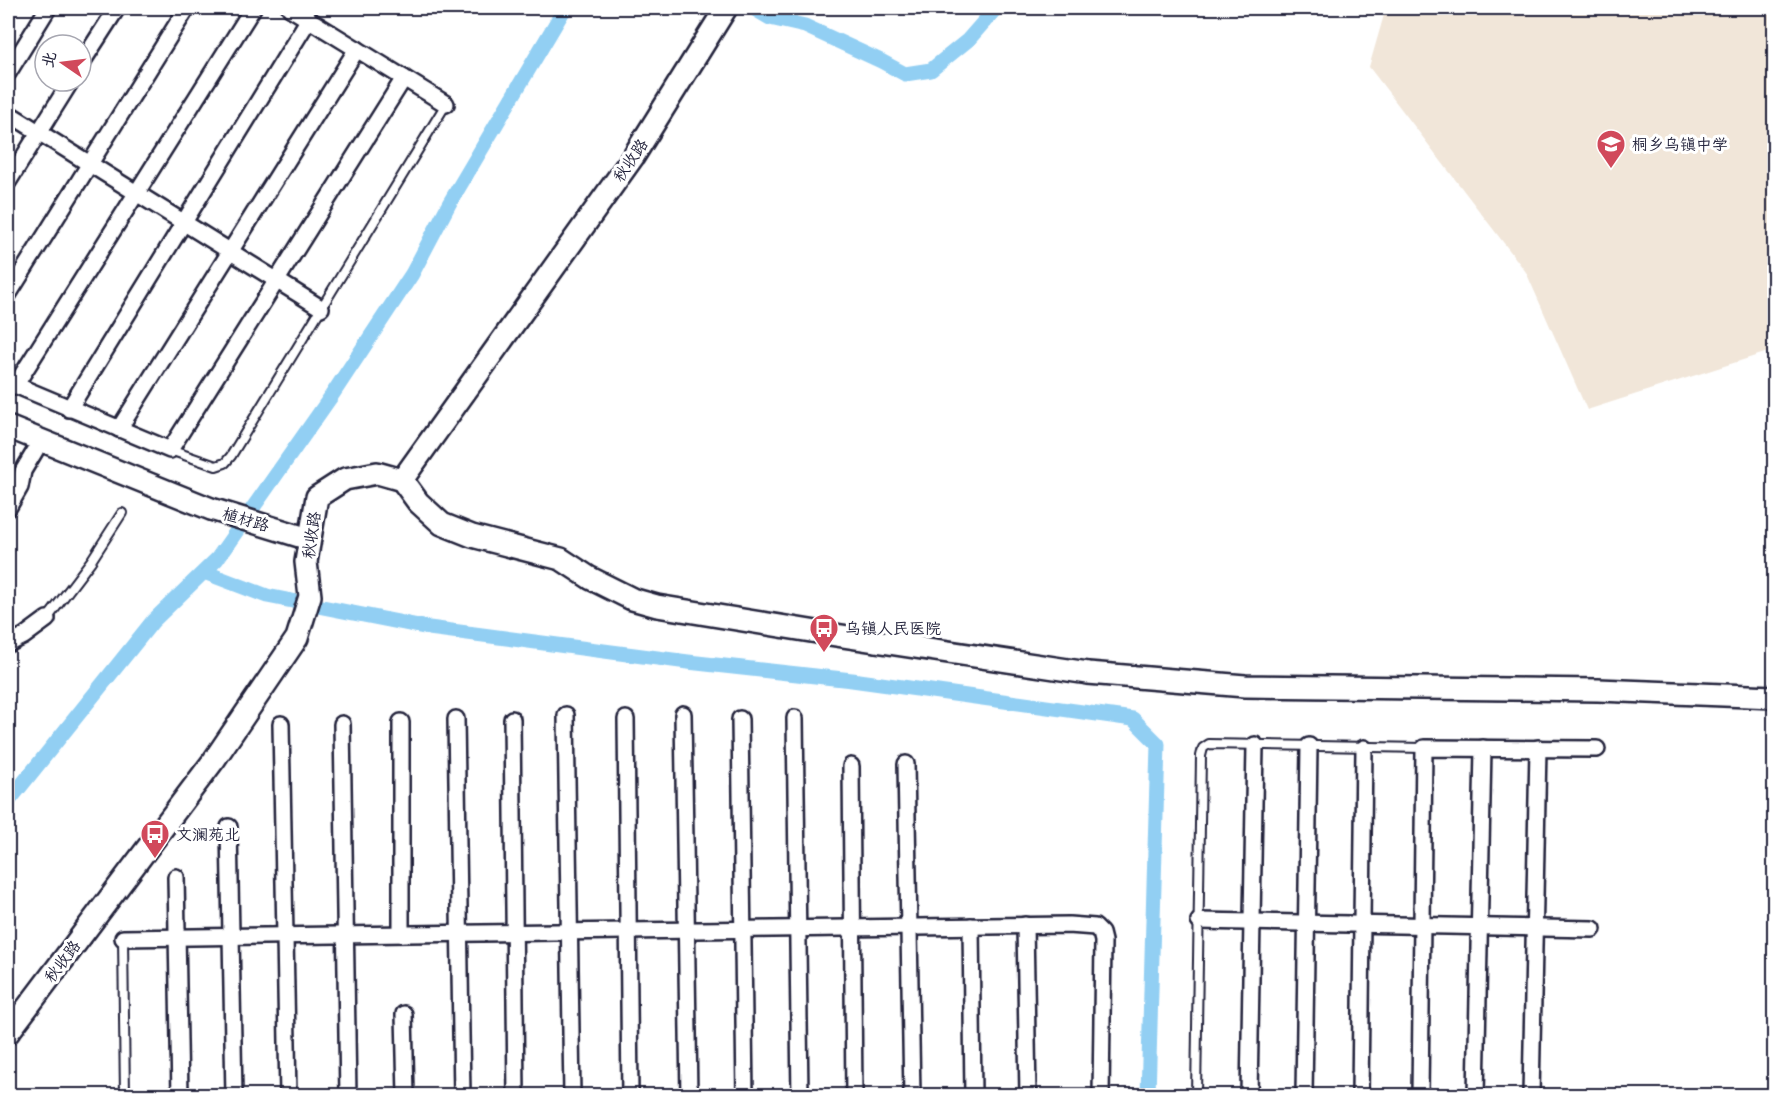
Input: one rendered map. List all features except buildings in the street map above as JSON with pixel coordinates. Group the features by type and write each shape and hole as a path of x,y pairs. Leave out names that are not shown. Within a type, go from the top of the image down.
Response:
{"street":[{"path":"8,73 48,8"},
{"path":"93,45 117,8"},
{"path":"8,296 187,8"},
{"path":"253,8 11,384 170,450 404,78"},
{"path":"290,8 446,104"},
{"name":"秋收路","path":"8,1033 214,760 297,638 309,596 306,562 317,497 345,480 377,473 402,480 633,157 726,8"},
{"path":"69,408 309,19"},
{"path":"119,429 357,49"},
{"path":"8,182 62,93"},
{"path":"8,113 321,308"},
{"name":"植材路","path":"8,427 211,509 309,539"},
{"path":"8,508 20,487 24,471 41,441"},
{"path":"8,485 24,471"},
{"path":"402,480 418,502 442,524 472,536 561,559 590,578 632,600 818,632 1088,673 1245,686 1598,690 1774,697"},
{"path":"8,644 24,636 47,619"},
{"path":"683,714 689,1095"},
{"path":"566,715 572,1095"},
{"path":"795,718 800,1095"},
{"path":"456,719 462,1095"},
{"path":"512,719 516,1095"},
{"path":"626,719 630,1095"},
{"path":"740,719 745,1095"},
{"path":"401,722 401,934"},
{"path":"281,724 288,1095"},
{"path":"342,724 348,1095"},
{"path":"1249,1095 1256,745"},
{"path":"1304,1095 1309,746"},
{"path":"1360,1095 1364,748"},
{"path":"1420,1095 1424,748 1597,748"},
{"path":"1476,1095 1483,748"},
{"path":"1531,1095 1538,748"},
{"path":"906,764 912,1095"},
{"path":"851,766 854,1095"},
{"path":"229,827 234,1095"},
{"path":"176,877 180,1095"},
{"path":"1199,921 1593,929"},
{"path":"123,938 1083,925 1095,927 1101,933 1103,941 1101,1095"},
{"path":"970,926 973,1095"},
{"path":"1025,926 1028,1095"},
{"path":"405,1014 406,1095"}],"lane":[{"path":"170,450 216,466 225,463 446,104"},
{"path":"47,619 91,561 122,513"},
{"path":"1196,1095 1201,756 1203,748 1209,744 1424,748"},
{"path":"123,938 125,1095"}],"shaded area":[{"name":"桐乡乌镇中学","path":"1386,8 1774,8 1774,350 1587,410 1526,272 1369,67"}],"waterway":[{"path":"8,802 153,621 217,559 330,398 412,274 449,204 565,8"},
{"path":"753,8 770,18 805,26 905,74 931,70 968,40 996,8"},
{"path":"204,572 267,596 429,628 688,662 852,680 1133,719 1158,744 1148,1096"}],"place":[{"name":"桐乡乌镇中学","path":"1611,170"},
{"name":"乌镇人民医院","path":"824,654"},
{"name":"文澜苑北","path":"155,860"}]}
